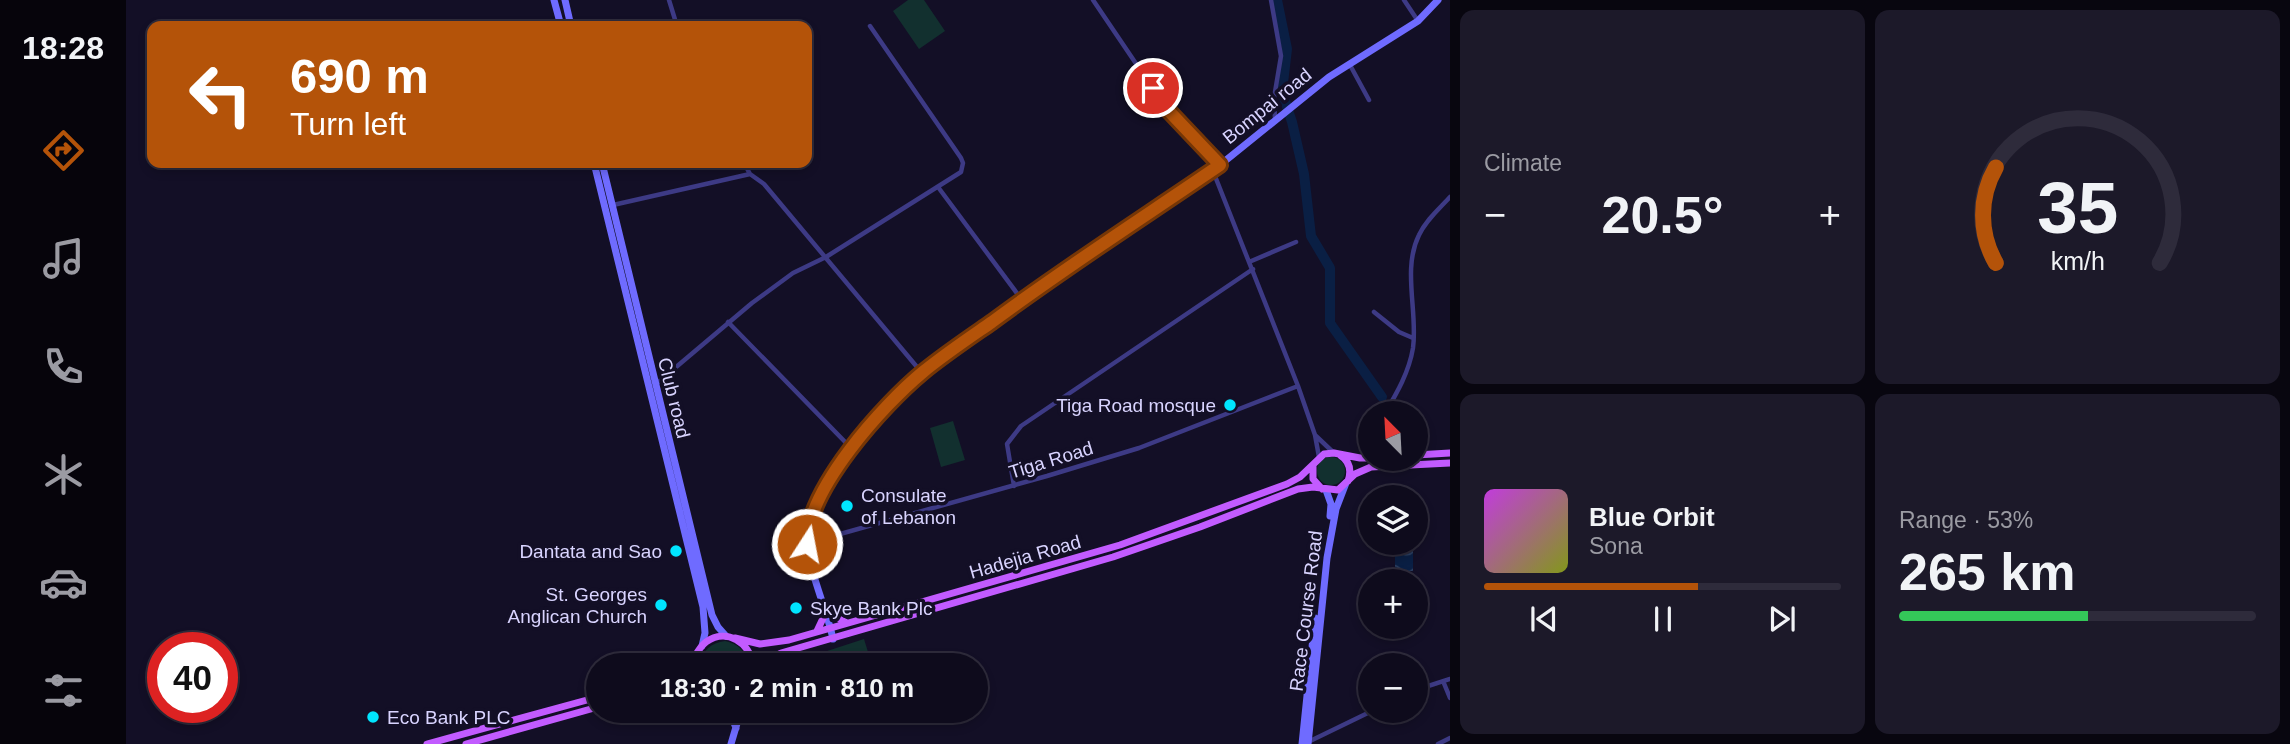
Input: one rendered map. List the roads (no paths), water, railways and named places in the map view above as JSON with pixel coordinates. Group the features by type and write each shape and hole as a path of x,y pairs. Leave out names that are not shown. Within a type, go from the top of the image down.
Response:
{"main road":[{"path":"1428,454 1450,453"},
{"path":"1337,454 1344,458 1350,469 1347,482"},
{"path":"1358,456 1337,454 1319,457 1313,465 1313,479 1324,489 1338,489 1355,474 1371,467 1450,463"},
{"name":"Hadejia Road","path":"726,636 748,642 773,643 1025,574 1162,531 1287,484 1313,465"},
{"name":"Hadejia Road","path":"781,653 1113,557 1297,489 1324,489"},
{"path":"817,632 826,612 847,623"},
{"path":"697,653 716,637 726,636"},
{"path":"735,638 749,653"},
{"path":"427,744 586,700"},
{"path":"466,744 586,710"}],"street":[{"path":"554,0 560,21"},
{"path":"565,0 570,21"},
{"path":"668,0 675,21"},
{"path":"1093,0 1166,108 1220,165"},
{"path":"1271,0 1281,56 1274,98 1276,120"},
{"path":"1404,0 1418,21"},
{"name":"Bompai road","path":"833,639 807,544 809,520 851,448 889,404 922,373 1022,300 1220,165 1349,64 1418,21 1438,0"},
{"path":"655,385 728,322 793,273 826,257 961,172 961,158 870,26"},
{"path":"1349,64 1369,100"},
{"path":"596,168 611,212 689,535 703,607 705,633 702,646"},
{"name":"Club road","path":"603,168 611,212 655,385 689,535 712,615 726,636"},
{"path":"747,168 750,174 764,184 922,373"},
{"path":"1212,170 1298,386 1315,436 1319,457"},
{"path":"611,212 750,174"},
{"path":"938,187 1022,300"},
{"path":"1391,401 1406,373 1413,348 1412,275 1418,236 1450,197"},
{"path":"1250,262 1296,242"},
{"path":"1014,486 1007,444 1021,426 1253,269"},
{"path":"1374,312 1399,332 1413,338"},
{"path":"728,322 851,448"},
{"name":"Tiga Road","path":"807,544 1139,448 1298,386"},
{"path":"1315,436 1337,454"},
{"name":"Race Course Road","path":"1306,744 1327,558 1336,509 1347,482"},
{"name":"Race Course Road","path":"1306,744 1309,659 1331,509 1324,489"},
{"path":"1428,686 1450,679"},
{"path":"1443,681 1450,698"},
{"path":"1306,744 1358,718"},
{"path":"734,723 736,729"},
{"path":"731,744 738,723"},
{"path":"1438,744 1450,738"}],"water":[{"path":"1395,555 1413,555 1413,569 1395,569"}],"waterway":[{"path":"1277,0 1287,49 1282,92 1304,174 1311,236 1330,268 1330,323 1382,397"}],"place":[{"name":"Tiga Road mosque","path":"1230,405"},
{"name":"Consulate of Lebanon","path":"847,506"},
{"name":"Dantata and Sao","path":"676,551"},
{"name":"St. Georges Anglican Church","path":"661,605"},
{"name":"Skye Bank Plc","path":"796,608"},
{"name":"Eco Bank PLC","path":"373,717"}]}
